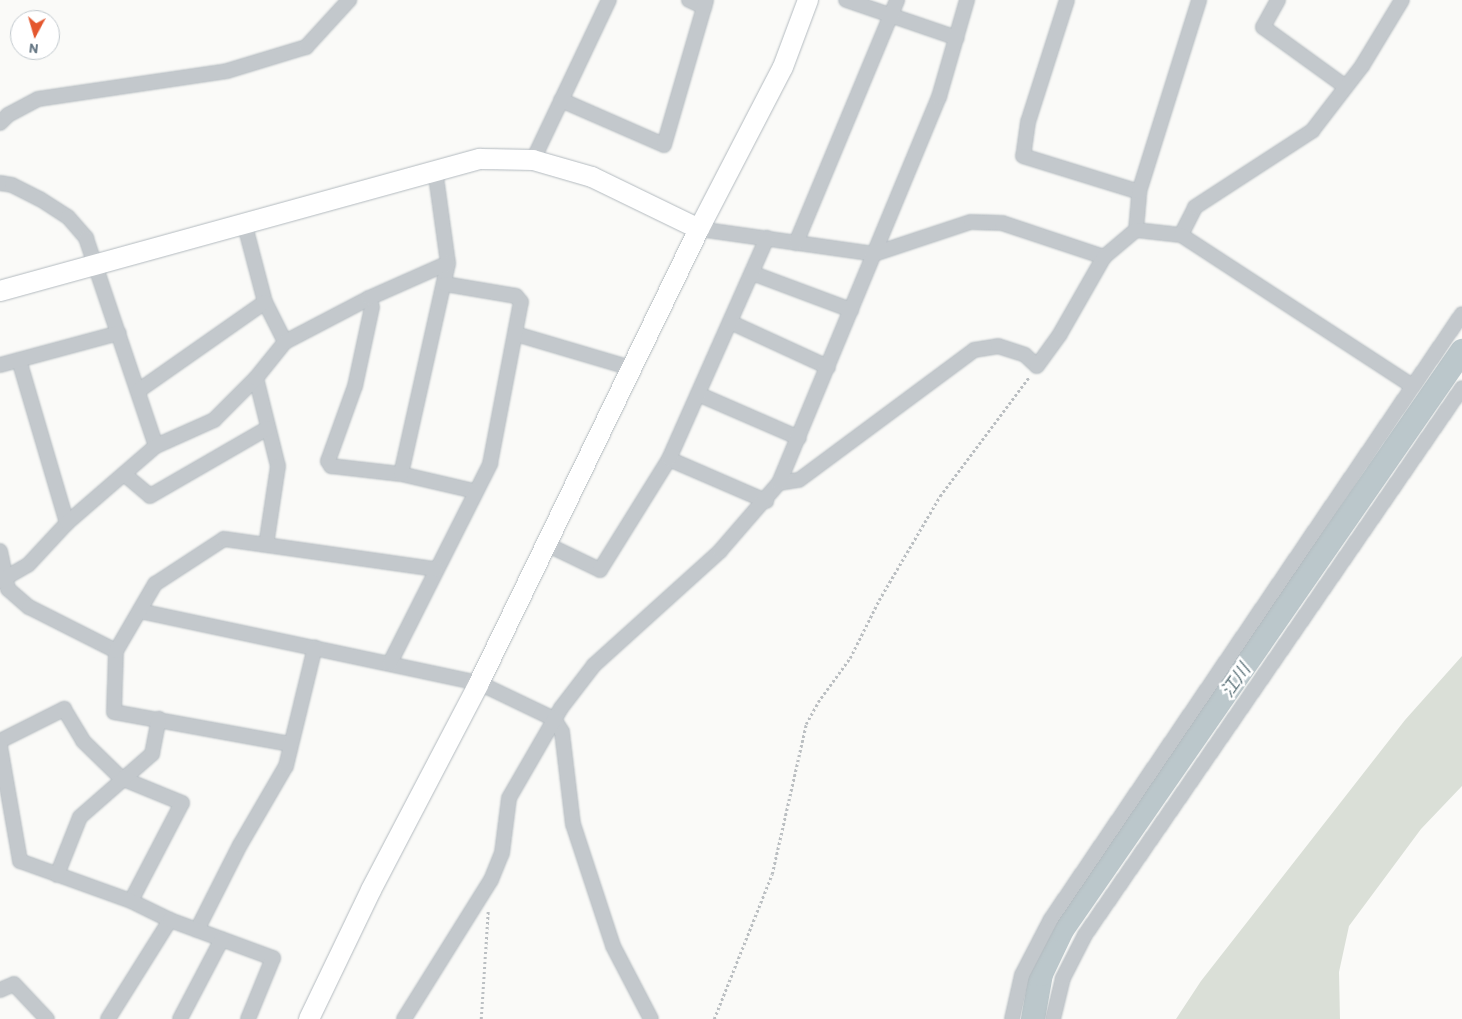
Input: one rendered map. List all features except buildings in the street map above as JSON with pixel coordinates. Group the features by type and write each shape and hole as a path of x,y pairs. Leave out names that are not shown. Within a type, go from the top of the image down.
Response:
{"street":[{"path":"0,123 8,115 38,99 227,71 306,47 349,0"},
{"path":"533,160 610,0"},
{"path":"561,100 664,145 705,3 689,0"},
{"path":"309,1019 371,890 479,683 699,229 783,67 808,0"},
{"path":"846,0 957,38"},
{"path":"796,243 892,16 897,0"},
{"path":"404,1019 491,880 502,853 509,798 554,719 594,665 720,552 766,501 779,483 939,96 967,0"},
{"path":"1067,0 1028,122 1023,156 1139,192"},
{"path":"779,483 799,480 974,350 998,346 1025,355 1037,366 1060,334 1104,257 1136,230 1139,192 1200,0"},
{"path":"1278,0 1263,27 1346,87"},
{"path":"1181,235 1195,207 1312,131 1346,87 1402,0"},
{"path":"0,291 435,169 480,159 533,160 592,177 699,229 874,254 970,222 1002,223 1104,257"},
{"path":"401,474 445,284 448,263 435,169"},
{"path":"0,183 12,185 33,195 68,217 86,238 97,263 156,446"},
{"path":"244,222 265,302 284,342"},
{"path":"1136,230 1181,235 1414,386"},
{"path":"546,544 600,570 669,459 767,238"},
{"path":"4,579 28,565 67,523 156,446 214,420 256,378 284,342 369,298 448,263"},
{"path":"752,273 851,310"},
{"path":"390,663 474,491 490,464 521,302 516,296 445,284"},
{"path":"369,298 372,306 355,386 328,461 331,466 401,474 474,491"},
{"path":"138,391 265,302"},
{"path":"1012,1019 1022,975 1051,919 1462,314"},
{"path":"730,322 828,367"},
{"path":"0,365 119,333"},
{"path":"516,334 631,368"},
{"path":"19,360 67,523"},
{"path":"256,378 278,466 266,545"},
{"path":"1053,1019 1063,978 1085,935 1462,388"},
{"path":"698,394 799,438"},
{"path":"124,474 150,496 268,428"},
{"path":"669,459 766,501"},
{"path":"290,744 114,712 116,651 155,584 224,539 436,569"},
{"path":"0,551 4,579 8,590 29,607 116,651"},
{"path":"140,610 479,683 554,719 562,732 574,824 613,946 651,1019"},
{"path":"197,930 240,845 286,766 315,647"},
{"path":"0,741 64,709 83,741 122,778 182,803 131,901"},
{"path":"58,875 80,817 122,778 152,754 159,719"},
{"path":"0,746 20,861 131,901 170,920 273,958 248,1019"},
{"path":"108,1019 170,920"},
{"path":"180,1019 222,939"},
{"path":"0,990 14,984 47,1019"}],"path":[{"path":"714,1019 772,874 806,724 818,702 850,658 879,600 940,496 1037,366"},
{"path":"481,1019 489,905"}],"shaded area":[{"path":"1462,656 1462,786 1421,829 1349,926 1339,972 1340,1019 1176,1019 1201,981 1405,720"}],"waterway":[{"name":"江川","path":"1033,1019 1041,974 1062,930 1462,351"}]}
